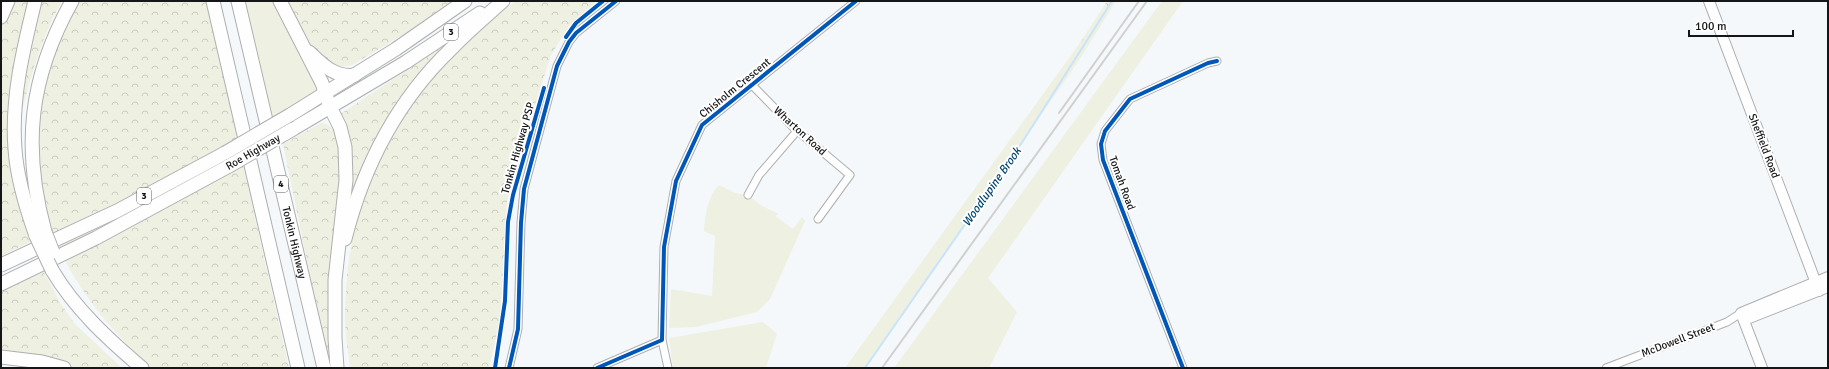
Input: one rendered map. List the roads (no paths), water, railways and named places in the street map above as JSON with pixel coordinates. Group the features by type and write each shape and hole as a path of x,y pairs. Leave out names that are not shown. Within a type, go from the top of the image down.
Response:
{"highway":[{"path":"1,17 8,1"},
{"path":"35,1 18,82 14,122 15,150 21,188 55,268 105,335 142,368"},
{"path":"40,234 33,179 33,116 39,78 44,61 72,1"},
{"name":"4","path":"213,1 298,368"},
{"name":"Tonkin Highway","path":"238,1 324,368"},
{"path":"280,1 322,83 343,138 346,169 335,280 334,320 337,368"},
{"name":"Roe Highway","path":"1,265 117,211 225,153 355,75 465,1"},
{"name":"Roe Highway","path":"1,284 96,238 229,166 406,62 495,1"},
{"path":"334,320 338,278 346,238 363,181 379,146 397,113 416,88 450,49 503,1"},
{"path":"304,47 333,72 342,76 355,75"},
{"path":"1,357 42,362 64,368"}],"street":[{"path":"509,368 518,329 521,223 524,189 557,66 569,42 576,33 616,1"},
{"name":"Chisholm Crescent","path":"668,368 662,340 664,247 676,181 702,125 856,1"},
{"name":"Sheffield Road","path":"1709,1 1821,287"},
{"name":"Tomah Road","path":"1183,368 1103,160 1101,144 1105,131 1130,99 1208,63 1217,61"},
{"name":"Wharton Road","path":"752,86 797,131 850,175 818,219"},
{"path":"748,195 759,175 797,131"},
{"name":"McDowell Street","path":"1606,368 1821,287 1828,277"},
{"path":"1742,316 1762,368"},
{"path":"597,368 662,340"}],"waterway":[{"name":"Woodlupine Brook","path":"865,368 1023,141 1112,1"}],"railway":[{"path":"1059,113 1139,1"},
{"path":"882,368 1147,1"}]}
